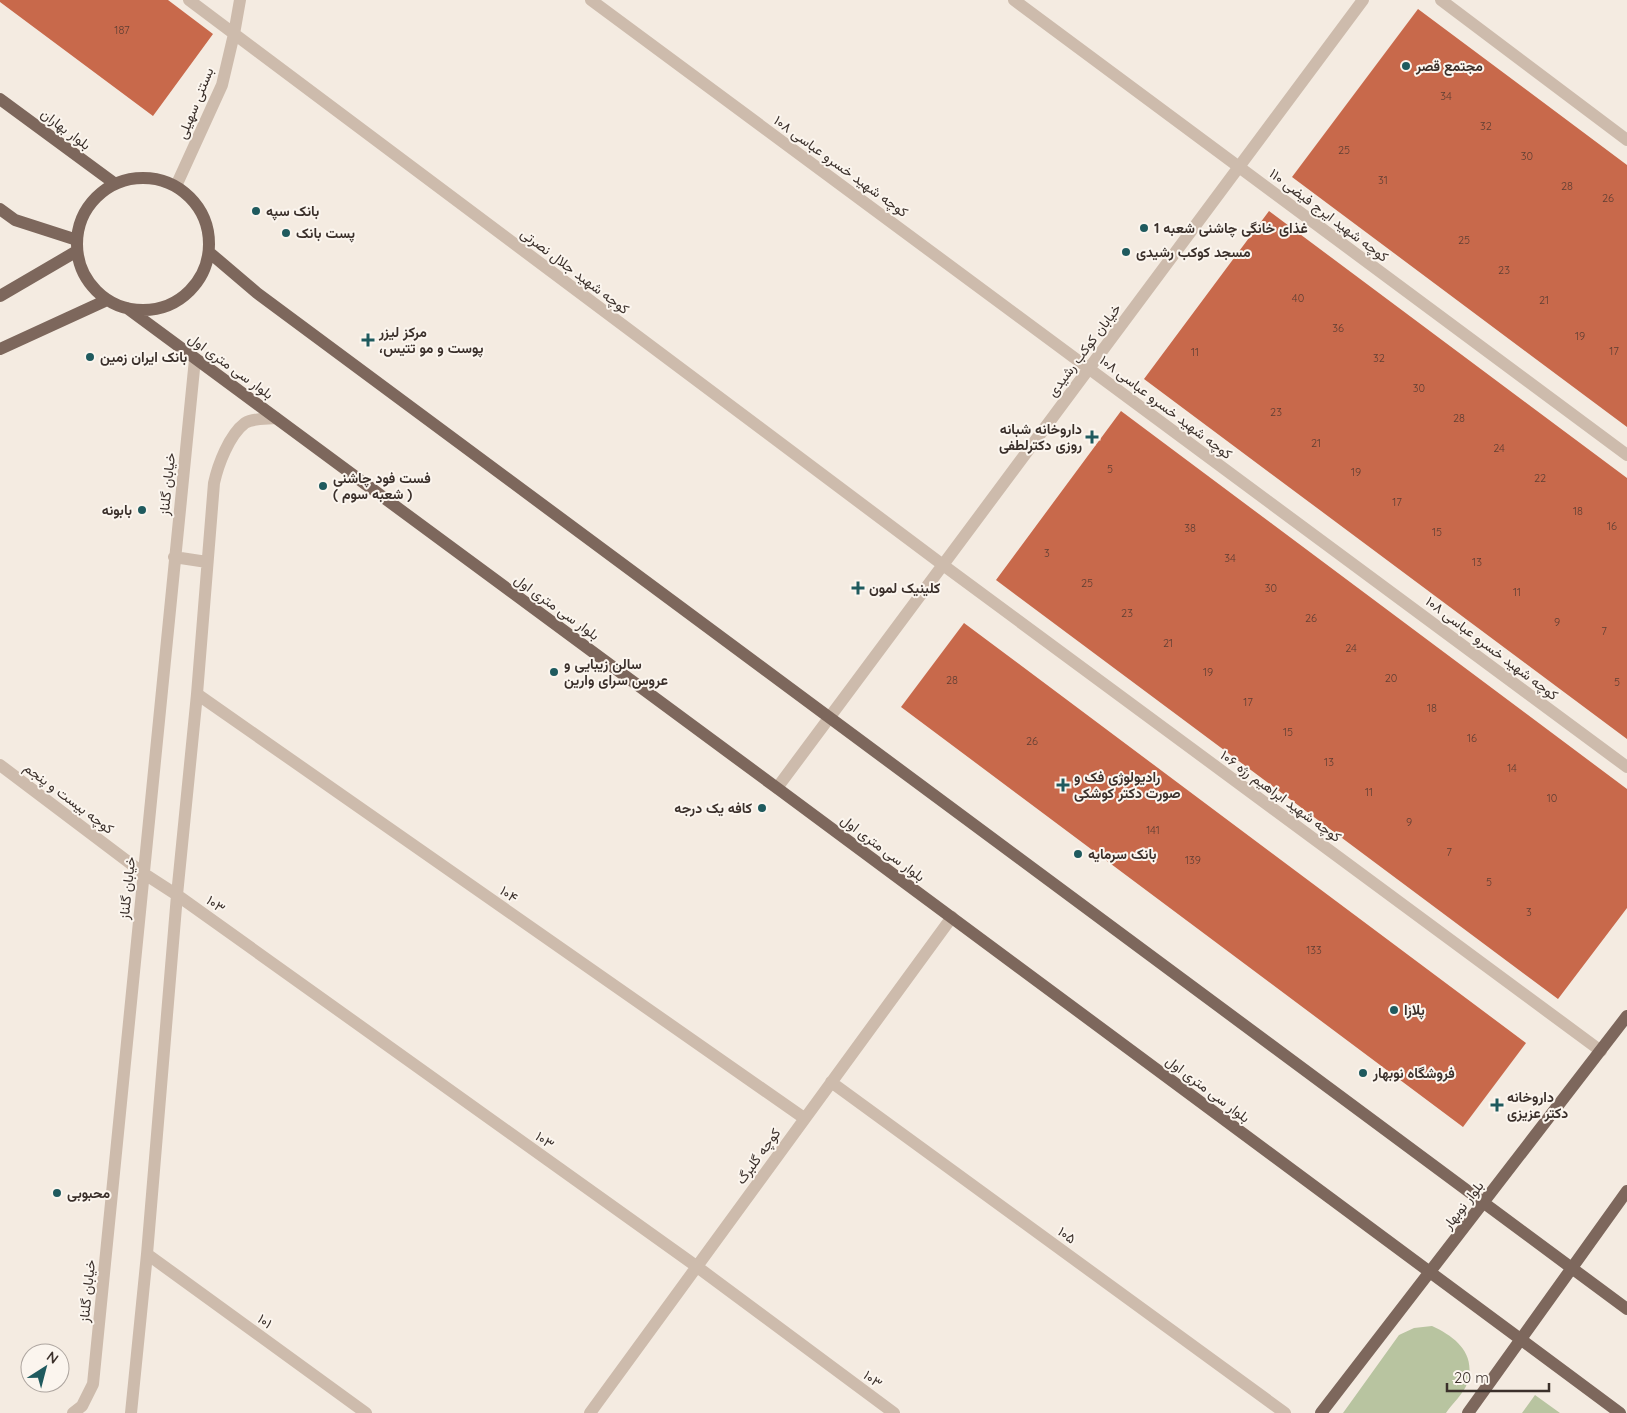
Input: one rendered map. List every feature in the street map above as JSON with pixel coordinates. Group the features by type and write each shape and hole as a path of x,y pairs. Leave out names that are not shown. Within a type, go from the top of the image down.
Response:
{"main road":[{"name":"بلوار بهاران","path":"0,98 114,184"},
{"path":"135,177 156,178 176,186 192,198 203,214 209,233 210,253 203,274 190,292 171,305 149,310 126,308 107,300 92,287 82,269 77,245 79,226 88,207 102,191 114,184 135,177"},
{"path":"0,209 15,220 77,245"},
{"path":"0,296 77,245"},
{"path":"210,253 256,293 1627,1309"},
{"path":"0,349 107,300"},
{"name":"بلوار سی متری اول","path":"126,308 778,788 1620,1413"},
{"name":"بلوار نوبهار","path":"1322,1413 1627,1016"},
{"path":"1468,1413 1627,1191"}],"street":[{"name":"کوچه شهید جلال نصرتی","path":"189,0 943,565"},
{"name":"بستنی سهیلی","path":"176,186 222,85 240,0"},
{"name":"کوچه شهید خسرو عباسی ۱۰۸","path":"591,0 1627,767"},
{"name":"کوچه شهید ایرج فیضی ۱۱۰","path":"1014,0 1627,455"},
{"name":"خیابان کوکب رشیدی","path":"778,788 1363,0"},
{"path":"1441,0 1627,140"},
{"name":"خیابان گلناز","path":"73,1413 82,1406 93,1384 195,359"},
{"path":"131,1413 147,1254 176,895 197,694 214,483 218,466 225,450 245,423 258,419 276,418"},
{"path":"174,557 207,562"},
{"name":"کوچه شهید ابراهیم رژه ۱۰۶","path":"943,565 1601,1051"},
{"name":"۱۰۴","path":"197,694 804,1118"},
{"name":"کوچه بیست و پنجم","path":"0,765 143,873 176,895"},
{"name":"۱۰۳","path":"176,895 696,1266 894,1413"},
{"name":"کوچه گلبرگ","path":"590,1413 952,917"},
{"name":"۱۰۵","path":"831,1082 1285,1413"},
{"name":"۱۰۱","path":"147,1254 366,1413"}],"green space":[{"path":"1432,1326 1456,1341 1467,1355 1469,1364 1467,1384 1446,1413 1343,1413 1399,1335 1414,1328"},
{"path":"1535,1395 1560,1413 1522,1413"}],"building":[{"path":"0,0 168,0 213,34 153,116 0,2"},
{"path":"1418,9 1627,165 1627,427 1292,177"},
{"path":"1269,211 1627,478 1627,739 1144,379"},
{"path":"1121,411 1627,789 1627,908 1558,999 996,580"},
{"path":"964,623 1526,1043 1463,1127 901,707"}],"place":[{"name":"مجتمع قصر","path":"1406,66"},
{"name":"بانک سپه","path":"256,211"},
{"name":"غذای خانگی چاشنی شعبه 1","path":"1144,228"},
{"name":"پست بانک","path":"286,233"},
{"name":"مسجد کوکب رشیدی","path":"1126,252"},
{"name":"مرکز لیزر ،پوست و مو تتیس","path":"368,340"},
{"name":"بانک ایران زمین","path":"90,357"},
{"name":"داروخانه شبانه روزی دکترلطفی","path":"1092,437"},
{"name":"فست فود چاشنی ( شعبه سوم )","path":"323,486"},
{"name":"بابونه","path":"142,510"},
{"name":"کلینیک لمون","path":"858,588"},
{"name":"سالن زیبایی‌ و عروس سرای وارین","path":"554,672"},
{"name":"رادیولوژی فک و صورت دکتر کوشکی","path":"1063,785"},
{"name":"کافه یک درجه","path":"762,808"},
{"name":"بانک سرمایه","path":"1078,854"},
{"name":"پلازا","path":"1394,1010"},
{"name":"فروشگاه نوبهار","path":"1363,1073"},
{"name":"داروخانه دکتر عزیزی","path":"1497,1105"},
{"name":"محبوبی","path":"57,1193"}]}
